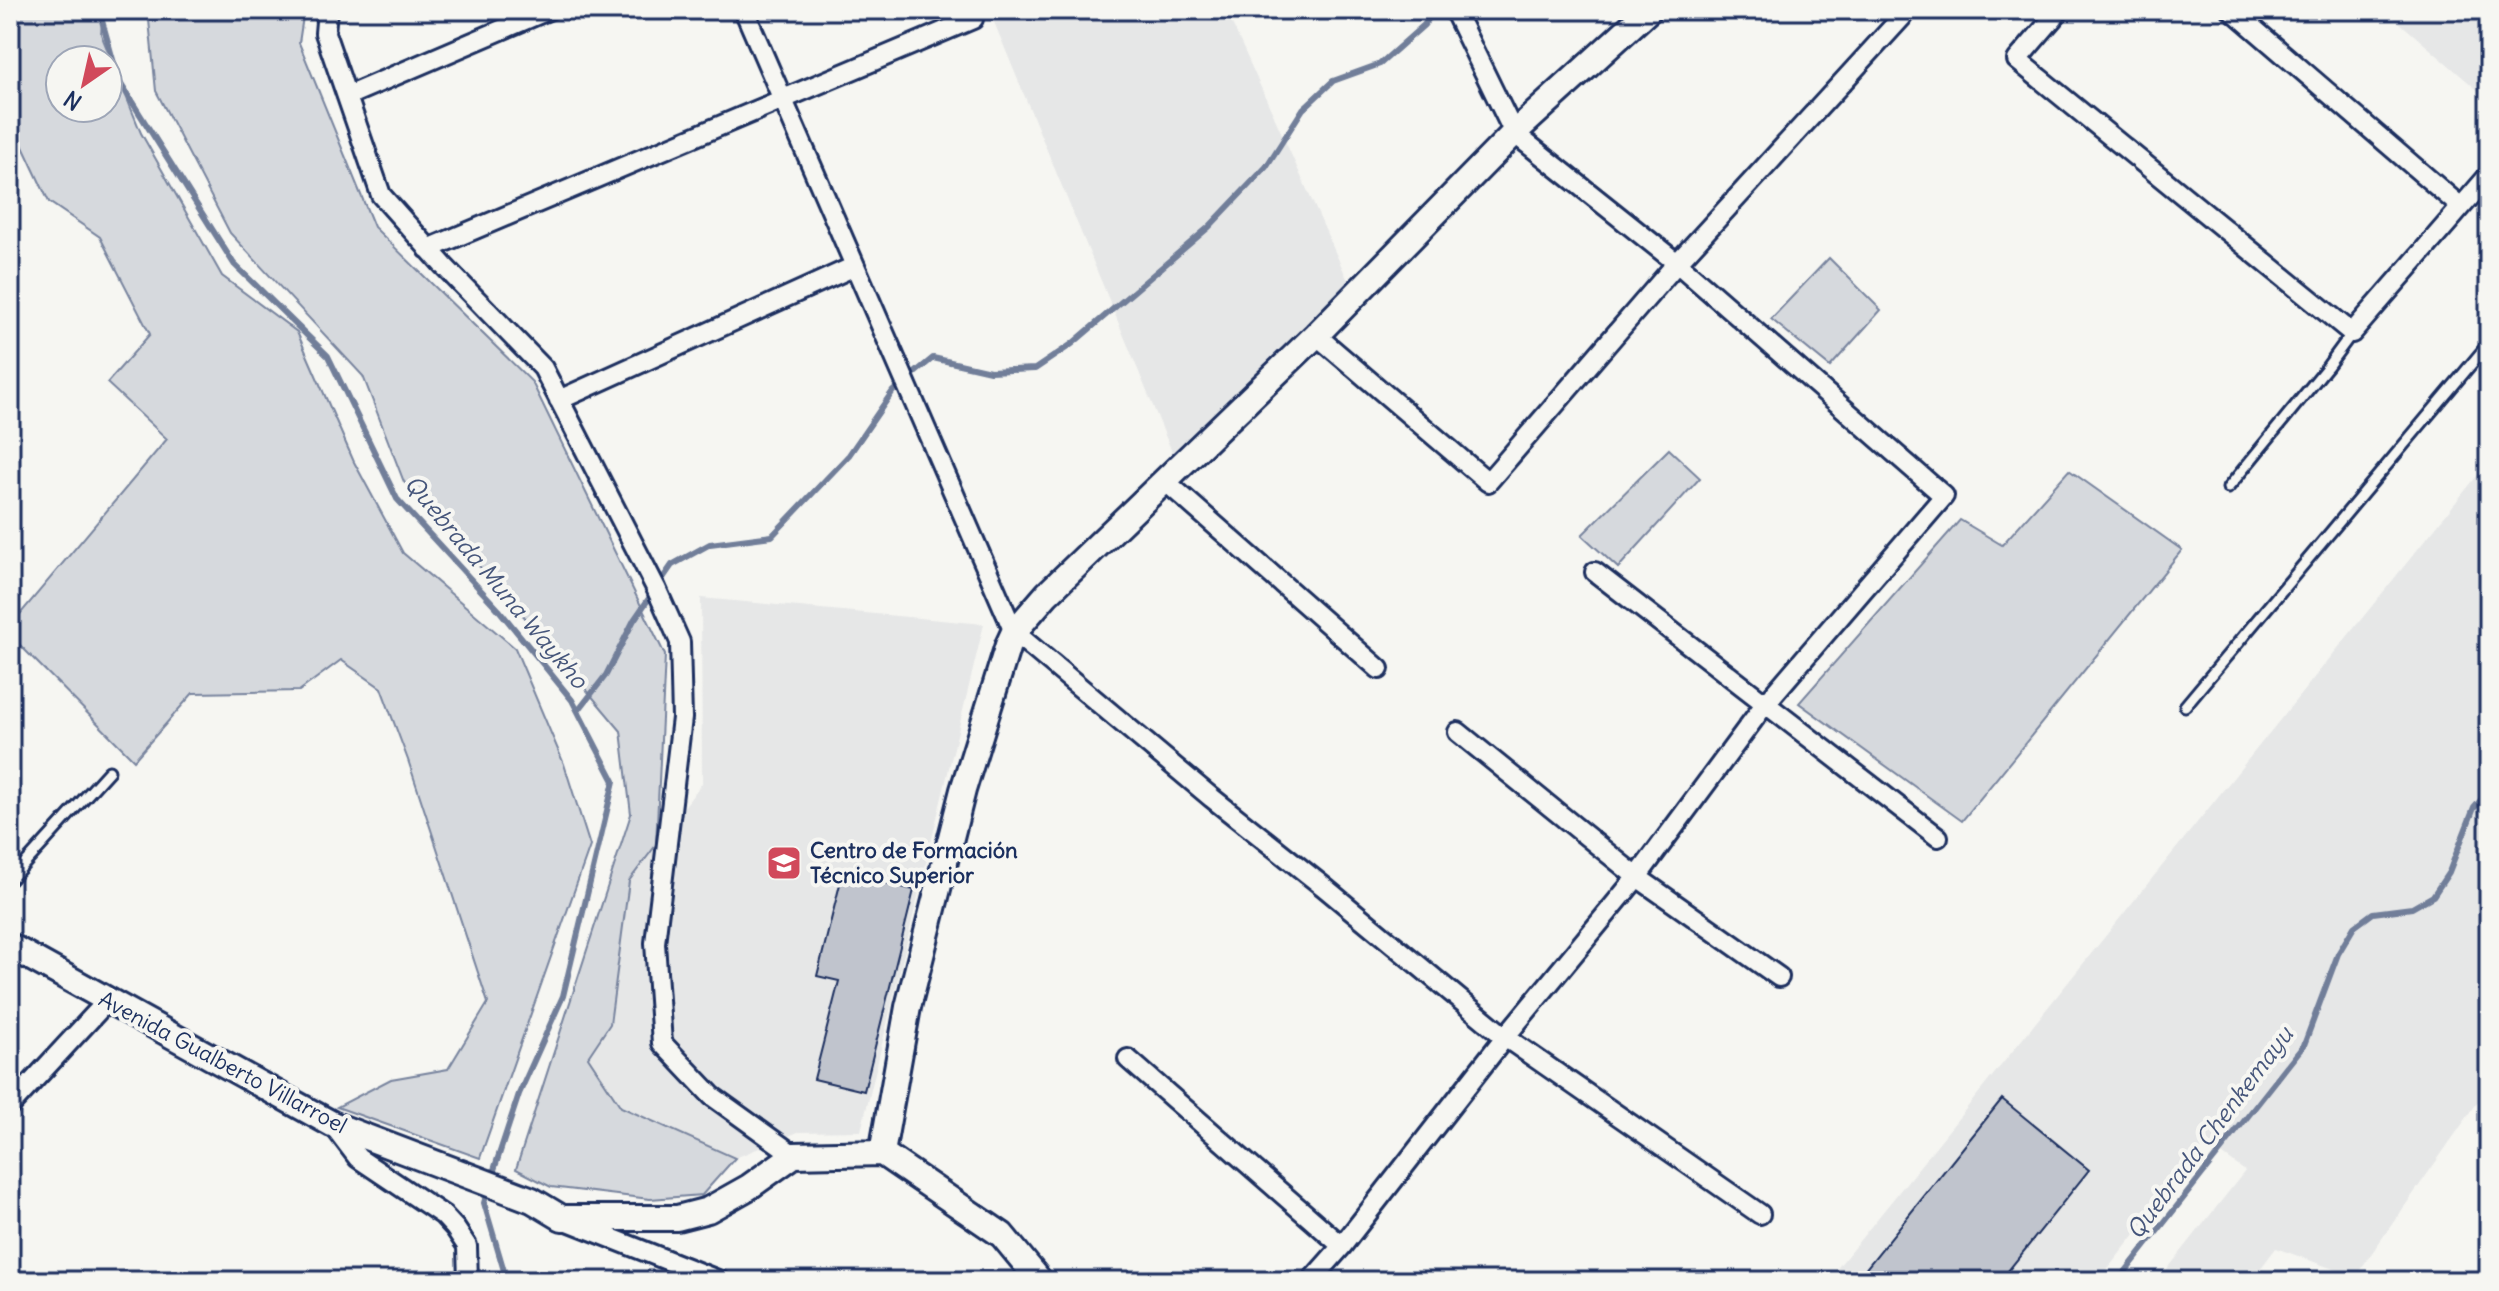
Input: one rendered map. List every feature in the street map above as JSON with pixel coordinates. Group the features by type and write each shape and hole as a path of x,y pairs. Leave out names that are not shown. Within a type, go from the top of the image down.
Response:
{"street":[{"path":"327,10 325,33 381,195 428,249 543,368 656,588 680,642 682,718 655,943 662,1043 712,1096 794,1155"},
{"path":"347,96 548,10"},
{"path":"744,10 1014,632 1505,1037 1760,1214"},
{"path":"1311,1281 1637,877 1765,704 1944,496 1677,263 1514,133 1454,10"},
{"path":"882,1153 912,992 963,790 1014,632 1047,594 1316,335 1514,133 1649,10"},
{"path":"2060,10 2017,60 2352,333 2489,175"},
{"path":"2232,10 2461,207"},
{"path":"1316,335 1488,482 1677,263 1902,17"},
{"path":"428,249 973,19"},
{"path":"559,400 855,266"},
{"path":"1165,481 1379,669"},
{"path":"1595,572 1938,837"},
{"path":"1458,732 1637,877 1779,977"},
{"name":"Avenida Gualberto Villarroel","path":"10,946 332,1124 532,1200 562,1218"},
{"path":"10,1106 108,1000"},
{"path":"1128,1059 1342,1246"},
{"path":"332,1124 358,1158 443,1215 455,1228 467,1246 468,1281"},
{"path":"562,1218 677,1218 708,1210 749,1187 794,1155 882,1153 1002,1235 1040,1281"},
{"path":"562,1218 720,1281"}],"lane":[{"path":"2228,488 2352,333"},
{"path":"2185,706 2489,343"},
{"path":"10,880 109,771"}],"shaded area":[{"path":"10,10 103,10 101,34 105,44 44,44 44,124 124,124 124,91 141,133 222,276 297,332 354,462 403,553 515,648 564,764 590,846 480,1158 337,1107 391,1079 448,1069 488,1003 408,760 381,688 341,660 299,691 193,693 134,760 10,635 10,626 167,439 107,383 150,334 100,237 49,202 10,119"},
{"path":"148,10 304,10 299,43 374,227 532,382 665,655 656,845 629,881 610,1024 588,1057 621,1107 735,1158 702,1195 650,1199 551,1187 516,1169 631,814 621,731 404,482 363,376 230,233 156,91"},
{"path":"989,10 1226,10 1350,285 1172,452"},
{"path":"2385,10 2489,10 2489,100"},
{"path":"1829,258 1881,310 1830,367 1771,319"},
{"path":"1669,449 1700,478 1618,568 1582,535"},
{"path":"2489,461 2489,1086 2355,1277 2276,1248 2251,1281 2158,1281 2245,1171 2207,1143 2098,1281 1827,1281"},
{"path":"2069,470 2182,550 1962,821 1799,703 1960,520 2002,545"},
{"name":"Centro de Formación Técnico Superior","path":"701,598 984,624 861,1131 798,1132 735,1158 621,1106 588,1057 610,1024 629,881 702,783"}],"building":[{"path":"843,872 914,890 864,1091 814,1079 839,981 817,976"},
{"path":"2002,1099 2089,1170 2000,1281 1856,1281"}],"waterway":[{"name":"Quebrada Muna Waykho","path":"99,10 119,81 234,264 328,356 397,499 499,610 572,700 614,781 563,996 519,1094 491,1179"},
{"path":"578,711 606,675 634,620 672,565 710,544 772,536 849,455 893,391 933,358 990,371 1035,369 1072,344 1209,227 1266,167 1303,109 1333,81 1380,64 1424,25 1435,10"},
{"name":"Quebrada Chenkemayu","path":"2118,1281 2304,1045 2338,954 2354,927 2373,913 2412,908 2433,896 2449,872 2474,808 2489,791"},
{"name":"Quebrada Muna Waykho","path":"488,1190 484,1203 507,1281"}],"place":[{"name":"Centro de Formación Técnico Superior","path":"784,863"}]}
